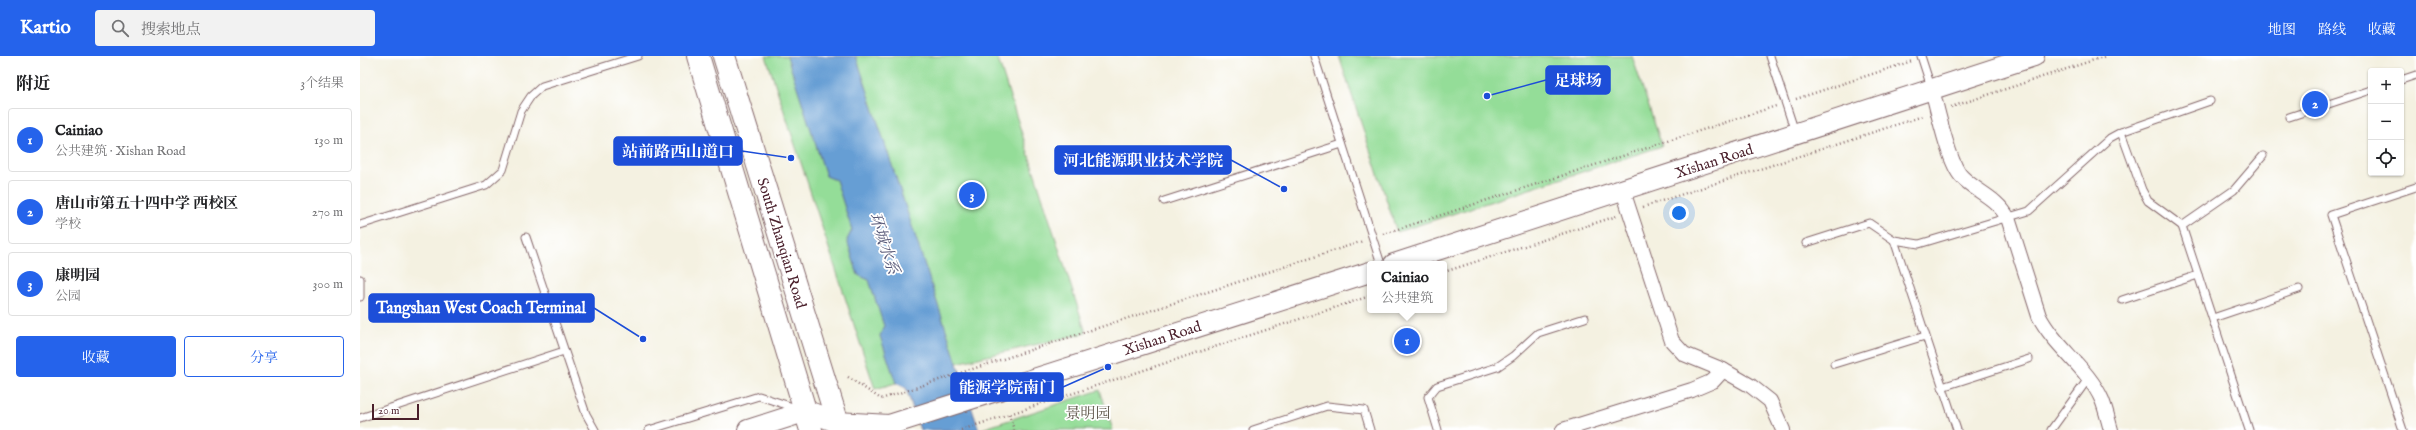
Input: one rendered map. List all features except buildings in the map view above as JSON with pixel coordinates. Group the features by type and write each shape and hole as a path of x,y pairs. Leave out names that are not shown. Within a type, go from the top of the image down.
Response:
{"main road":[{"name":"South Zhanqian Road","path":"698,56 809,421"},
{"name":"South Zhanqian Road","path":"724,56 833,427"}],"street":[{"name":"Xishan Road","path":"1403,261 1623,191 2034,56"},
{"path":"1932,89 1954,165 1961,177 2000,205 2008,218 2039,316 2045,327 2088,379 2102,400 2111,430"},
{"path":"1623,191 1672,341 1684,354 1723,370 1751,386 1770,401 1783,430"},
{"name":"Xishan Road","path":"809,421 833,427 889,425 1367,273"},
{"path":"1563,430 1692,390 1713,381 1723,370"},
{"path":"748,430 809,421"}],"lane":[{"path":"360,225 486,185 503,170 521,111 531,96 542,86 638,56"},
{"path":"1314,56 1381,261"},
{"path":"1770,56 1795,134"},
{"path":"1921,57 1932,89"},
{"path":"2404,79 2416,75"},
{"path":"2289,117 2368,91"},
{"path":"1806,243 1869,223 1894,240 1919,244 2029,211 2110,138 2121,132 2210,101"},
{"path":"2121,132 2142,190 2148,201 2182,226 2249,430"},
{"path":"1164,201 1342,144"},
{"path":"2182,226 2234,190 2263,156"},
{"path":"2403,430 2331,215 2416,187"},
{"path":"526,237 586,414 595,430"},
{"path":"1894,240 1957,430"},
{"path":"2122,300 2198,275"},
{"path":"360,280 360,297"},
{"path":"2212,318 2299,289"},
{"path":"1438,430 1428,397 1437,386 1497,367 1514,356 1538,333 1585,318"},
{"path":"1834,364 1925,336"},
{"path":"360,418 564,351"},
{"path":"1942,387 2029,359"},
{"path":"2052,430 2088,379"},
{"path":"649,430 759,396 809,421"},
{"path":"1253,430 1327,406 1364,410 1370,430"}],"path":[{"path":"1447,271 2106,56"},
{"path":"848,377 881,399 1785,103 1921,57"},
{"path":"961,430 1367,297"},
{"path":"1009,414 1014,430"}],"green space":[{"path":"766,56 787,56 826,176 836,180 852,230 847,240 858,275 869,280 884,326 880,336 896,383 875,389"},
{"path":"856,56 997,56 1086,333 957,363"},
{"path":"1339,56 1632,56 1662,146 1397,232"},
{"name":"景明园","path":"1100,390 1113,430 979,430"}],"water":[{"name":"环城水系","path":"787,56 856,56 979,430 920,430 906,388 896,383 880,336 884,326 869,280 858,275 847,240 852,230 836,180 826,176"}],"place":[{"name":"足球场","path":"1487,96"},
{"name":"唐山市第五十四中学 西校区","path":"2315,104"},
{"name":"站前路西山道口","path":"791,158"},
{"name":"河北能源职业技术学院","path":"1284,189"},
{"name":"康明园","path":"972,195"},
{"name":"Tangshan West Coach Terminal","path":"643,339"},
{"name":"Cainiao","path":"1407,341"},
{"name":"能源学院南门","path":"1108,367"}]}
